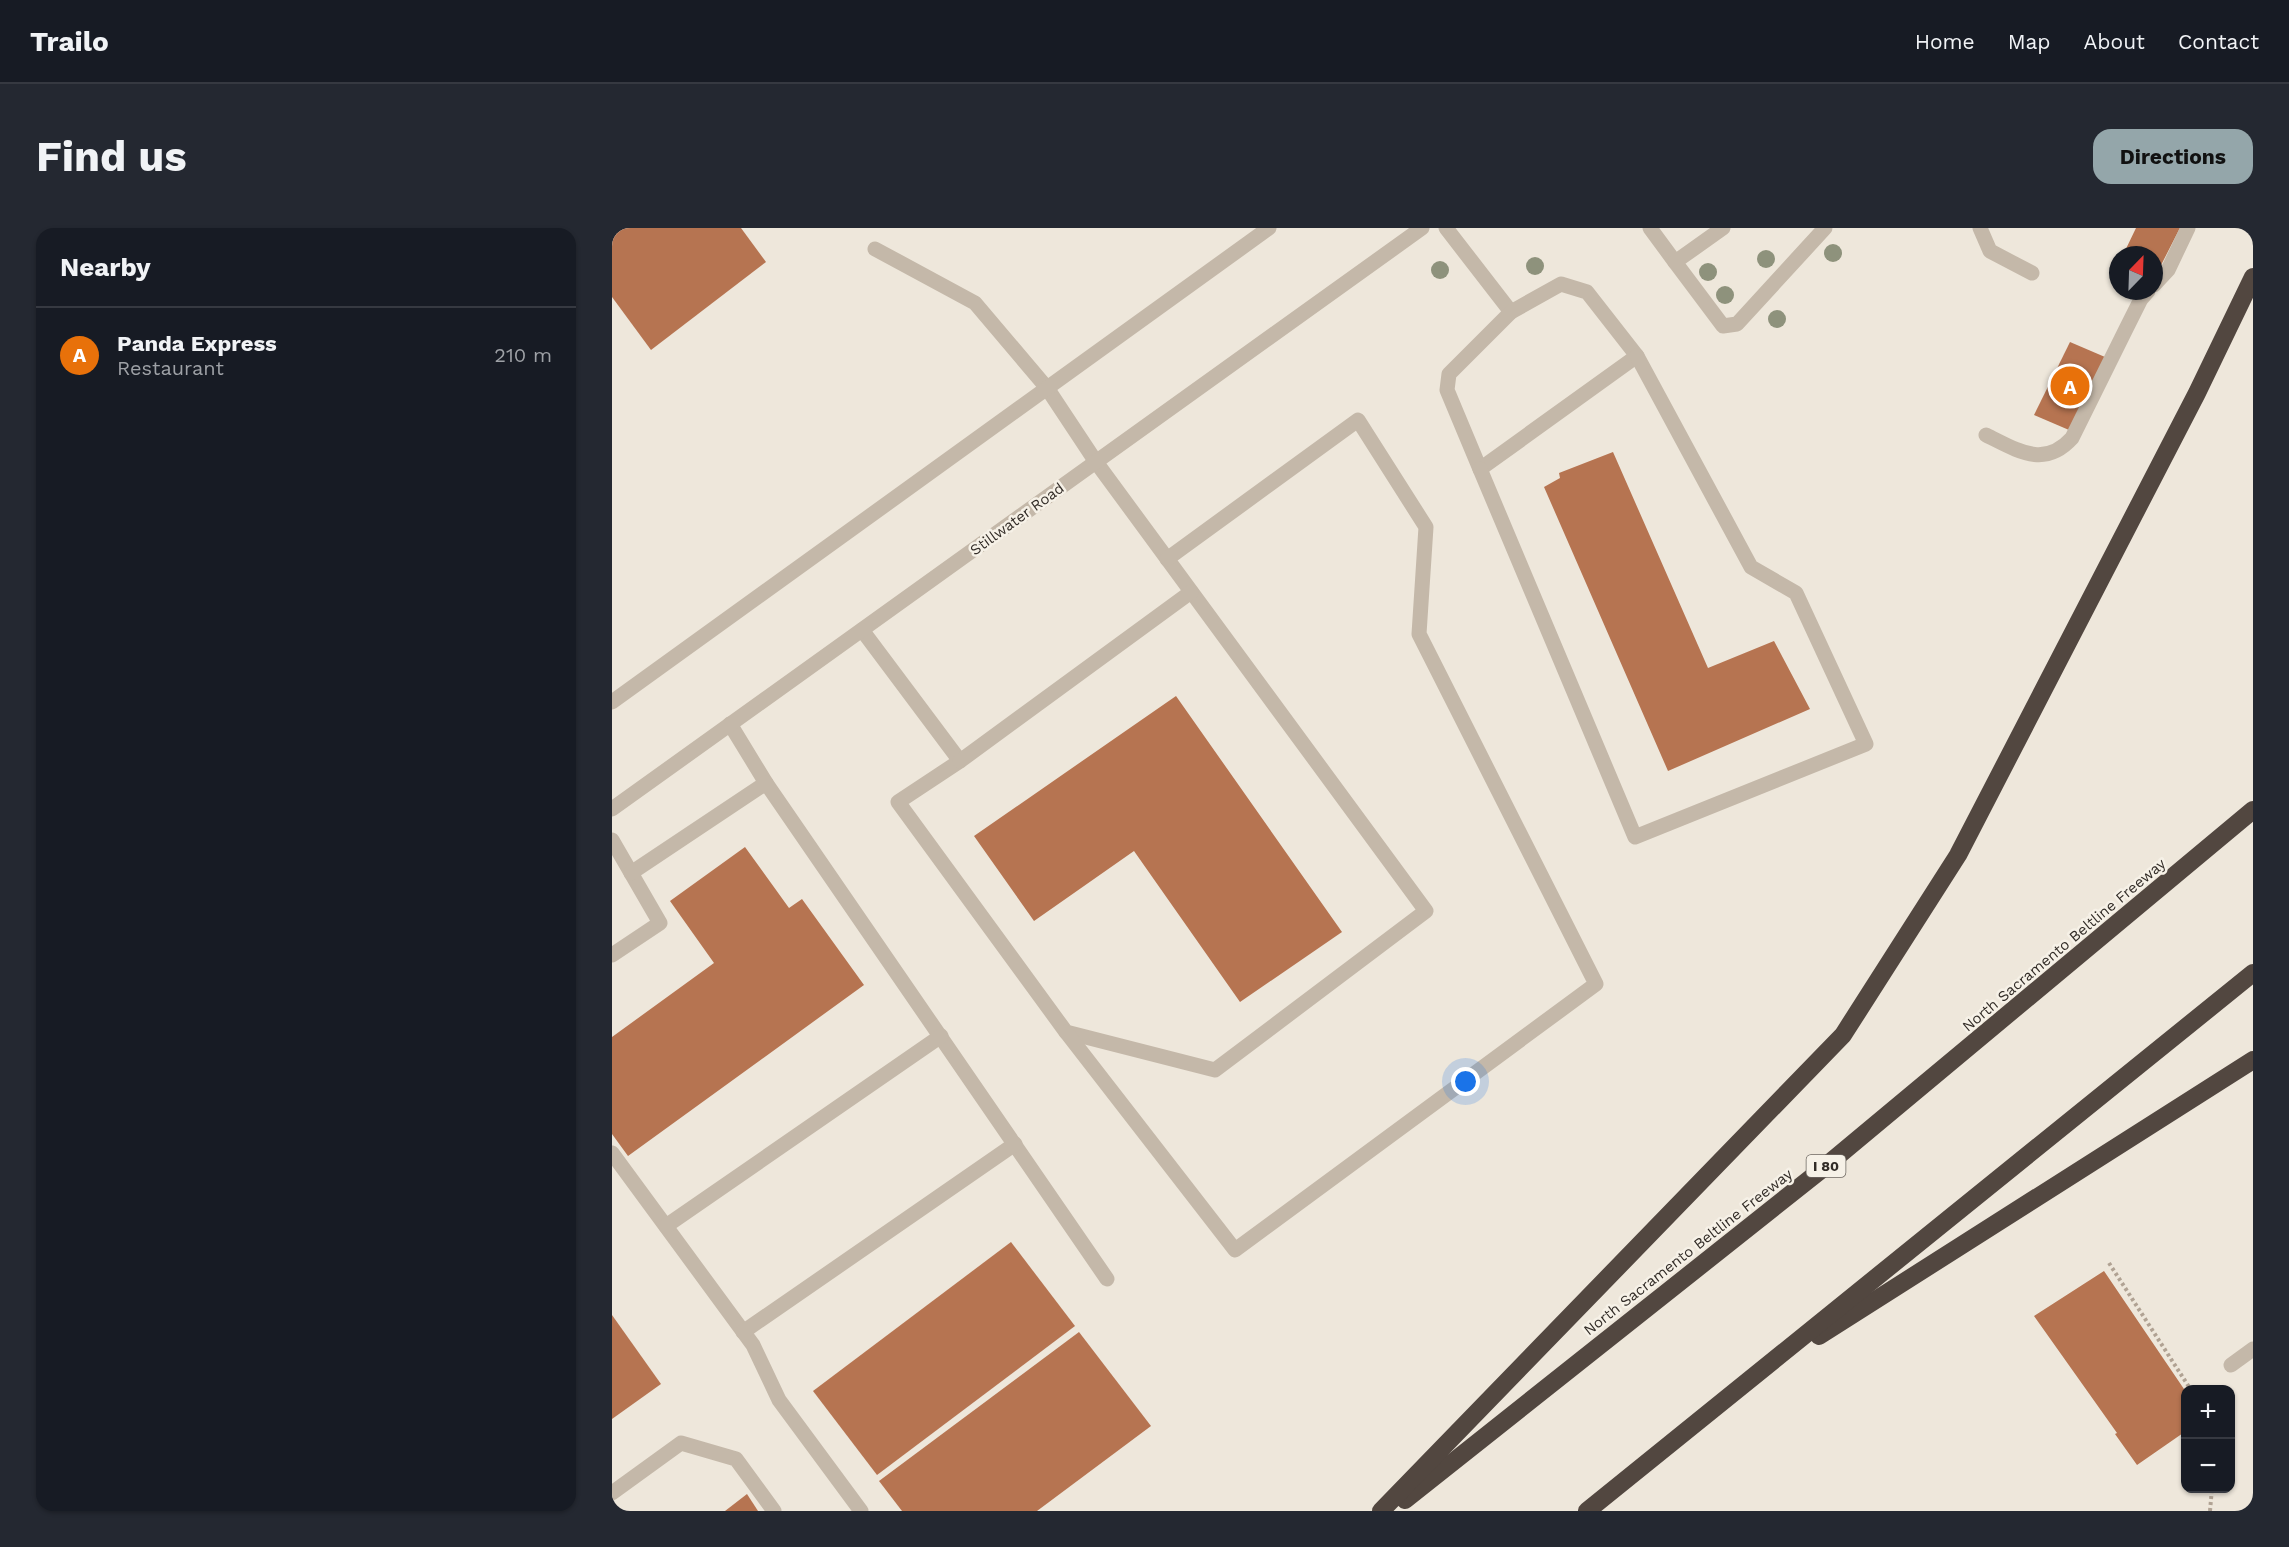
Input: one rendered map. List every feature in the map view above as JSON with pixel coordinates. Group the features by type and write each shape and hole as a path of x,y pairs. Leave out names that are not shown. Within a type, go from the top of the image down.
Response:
{"highway":[{"path":"1381,1511 1843,1035 1958,855 2197,393 2253,276"},
{"name":"North Sacramento Beltline Freeway","path":"1391,1511 1821,1170 2253,810"},
{"path":"1587,1511 2253,973"},
{"path":"1744,1383 2253,1060"}],"street":[{"path":"612,702 1269,228"},
{"name":"Stillwater Road","path":"612,809 1422,228"},
{"path":"1446,228 1511,312"},
{"path":"1650,228 1723,326 1737,324 1825,228"},
{"path":"1676,262 1723,228"},
{"path":"1980,228 1990,251 2032,273"},
{"path":"2163,275 2168,270 2188,228"},
{"path":"875,249 975,303 1047,388 1096,462 1426,911 1215,1070 1066,1032"},
{"path":"1560,284 1587,292 1637,356 1751,567 1796,592 1866,744 1635,837 1447,390 1449,374 1511,312 1560,284"},
{"path":"1986,435 2034,455 2049,454 2062,449 2072,438 2140,300"},
{"path":"1480,469 1637,356"},
{"path":"1167,559 1358,420 1426,527 1419,634 1596,984 1234,1250 1066,1032 898,802 960,760 1191,592"},
{"path":"862,630 960,760"},
{"path":"730,724 766,783 1107,1279"},
{"path":"632,873 766,783"},
{"path":"612,840 660,923 612,955"},
{"path":"666,1226 941,1036"},
{"path":"743,1332 1015,1144"},
{"path":"612,1153 753,1345 779,1400 861,1511"},
{"path":"2231,1365 2253,1349"},
{"path":"612,1493 681,1443 736,1459 774,1511"}],"path":[{"path":"2109,1263 2188,1385"},
{"path":"2210,1511 2212,1493"}],"building":[{"path":"612,228 741,228 766,262 651,350 612,297"},
{"path":"2136,228 2180,228 2163,261 2163,246 2127,246"},
{"path":"2070,342 2105,357 2069,430 2034,415"},
{"path":"1613,452 1708,668 1774,641 1810,709 1668,771 1544,487 1560,478 1559,473"},
{"path":"1176,696 1342,932 1240,1002 1134,851 1034,921 974,836"},
{"path":"745,847 789,908 802,899 864,985 628,1156 612,1134 612,1037 714,963 670,901"},
{"path":"1011,1242 1075,1326 877,1475 813,1391"},
{"path":"2104,1271 2181,1385 2181,1434 2137,1465 2034,1316"},
{"path":"612,1315 661,1384 612,1419"},
{"path":"1079,1332 1151,1426 1037,1511 902,1511 879,1481"},
{"path":"747,1494 758,1511 725,1511"}],"place":[{"name":"Panda Express","path":"2070,386"}]}
